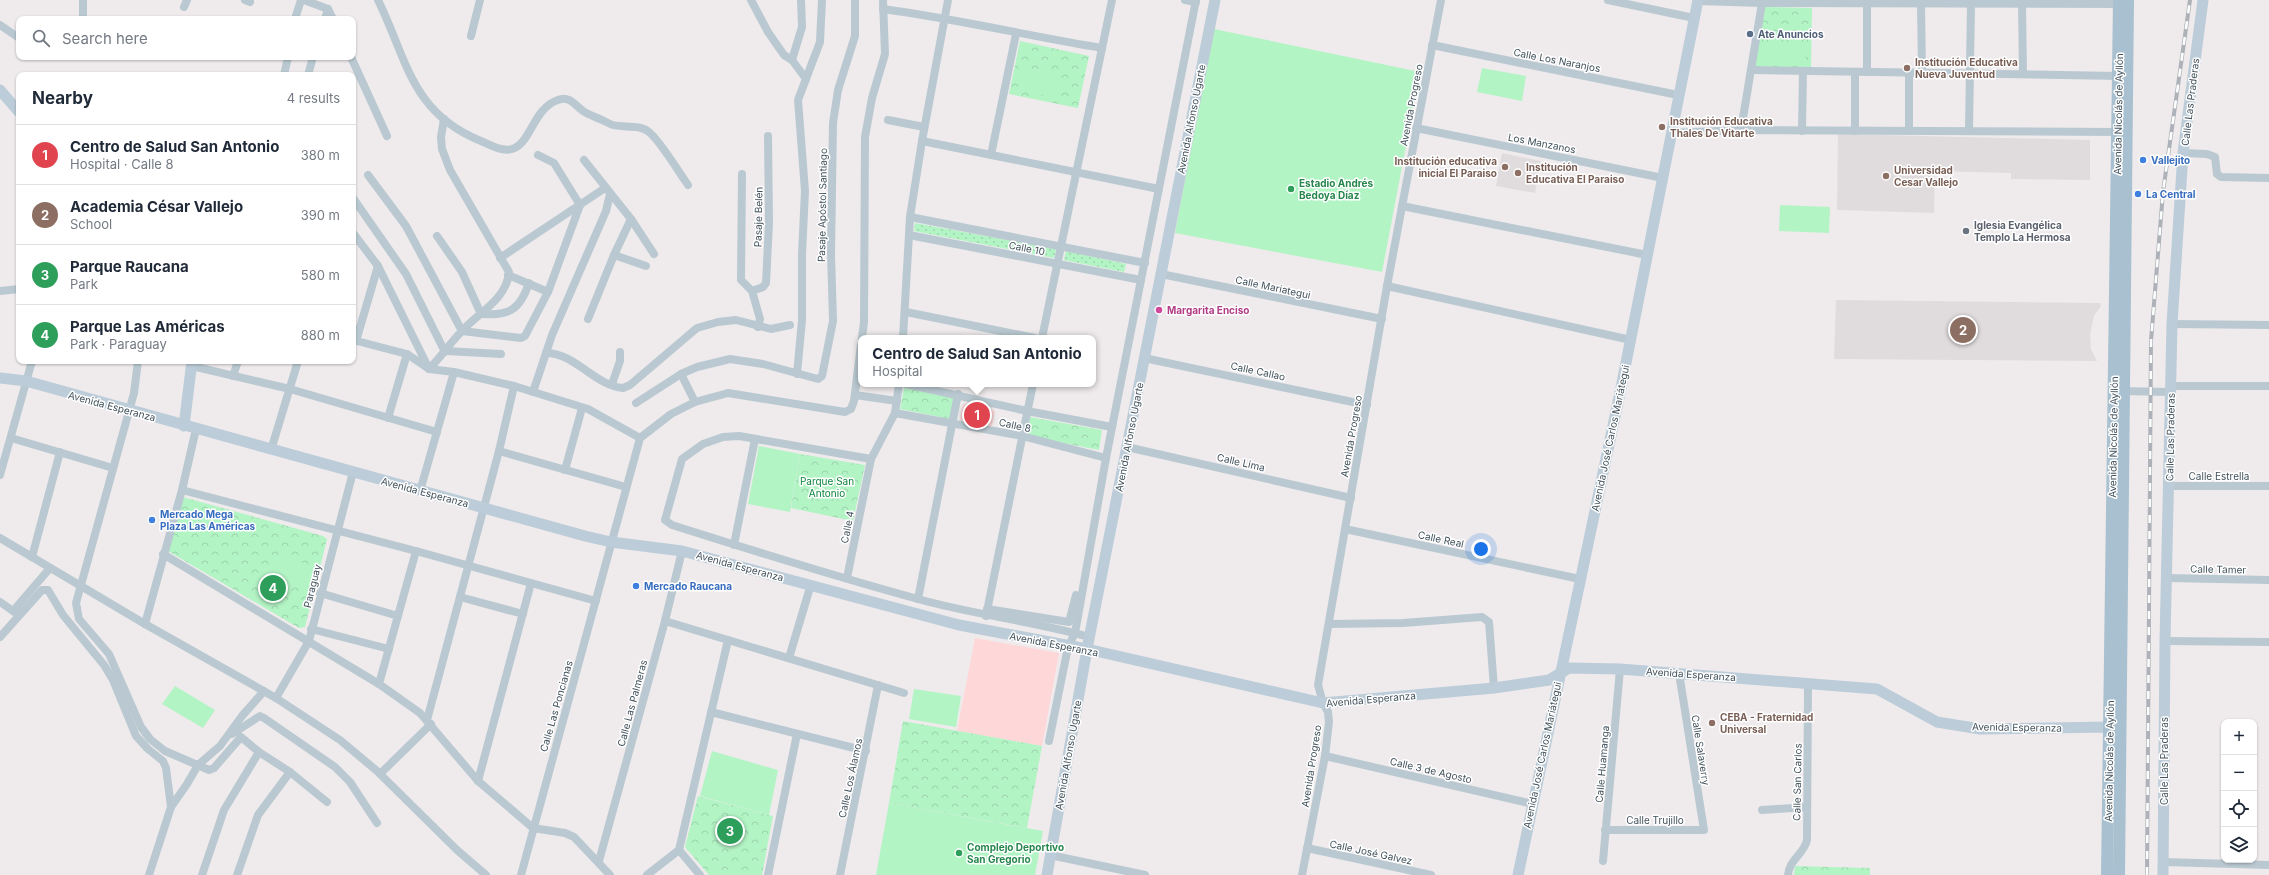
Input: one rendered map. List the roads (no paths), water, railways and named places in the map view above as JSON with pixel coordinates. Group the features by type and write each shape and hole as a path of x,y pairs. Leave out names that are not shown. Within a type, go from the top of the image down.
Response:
{"main road":[{"name":"Avenida Nicolás de Ayllón","path":"2119,391 2118,132 2122,1"},
{"name":"Avenida Nicolás de Ayllón","path":"2108,875 2115,730 2122,1"},
{"name":"Avenida Nicolás de Ayllón","path":"2115,730 2119,875"}],"street":[{"path":"77,0 83,16"},
{"path":"83,0 83,16"},
{"path":"296,16 303,0 328,10 332,16"},
{"path":"378,0 406,68 424,99 444,119 479,141 504,150 513,149 523,143 533,122 544,108 558,99 571,100 583,110 613,125 635,127 648,132 688,186"},
{"path":"471,36 480,0"},
{"path":"751,0 768,32 784,55 792,60 806,79"},
{"path":"792,60 802,27 801,0"},
{"path":"636,403 681,374 697,367 730,359 763,364 798,374 802,320 805,190 798,100 820,42 822,0"},
{"name":"Pasaje Apóstol Santiago","path":"798,374 818,379 822,376 833,321 831,254 833,123 838,90 855,36 855,0"},
{"path":"862,335 864,322 865,137 872,98 885,54 883,0"},
{"path":"903,335 906,312 910,217 924,127 948,0"},
{"path":"1043,335 1112,0"},
{"path":"1185,0 1196,1"},
{"name":"Avenida Alfonso Ugarte","path":"1047,875 1089,637 1214,0"},
{"name":"Avenida Progreso","path":"1302,875 1325,756 1329,722 1328,712 1323,703 1318,684 1387,286 1440,0"},
{"path":"1608,0 1694,18"},
{"path":"1698,0 1762,3 1934,2 1971,4 2122,1"},
{"name":"Avenida José Carlos Mariátegui","path":"1518,875 1559,674 1631,340 1678,95 1698,0"},
{"name":"Calle Las Praderas","path":"2163,875 2166,578 2172,324 2183,153 2203,0"},
{"name":"Avenida Alfonso Ugarte","path":"1049,741 1068,647 1075,633 1106,458 1196,1"},
{"path":"1741,130 1762,3"},
{"path":"1867,3 1867,72"},
{"path":"1921,3 1922,72"},
{"path":"1969,131 1971,4"},
{"path":"2022,4 2023,74"},
{"path":"883,9 945,18 1016,34 1102,48"},
{"path":"326,16 328,10"},
{"path":"0,26 16,36"},
{"path":"991,155 1016,34"},
{"name":"Calle Los Naranjos","path":"1432,45 1678,95"},
{"path":"285,72 287,60"},
{"path":"309,72 312,60"},
{"path":"352,60 387,136"},
{"path":"1751,70 2119,76"},
{"path":"1802,131 1803,71"},
{"path":"1854,72 1855,131"},
{"path":"1909,72 1909,131"},
{"path":"0,90 16,109"},
{"path":"429,369 462,331 501,294 506,284 508,275 500,258 450,170 442,150 441,137 444,119"},
{"path":"888,120 924,127"},
{"name":"Los Manzanos","path":"1416,128 1663,178"},
{"path":"1671,133 1741,130 2118,132"},
{"name":"Pasaje Belén","path":"752,292 766,283 769,224 768,136"},
{"path":"922,141 1159,189"},
{"path":"2183,153 2207,154 2215,157 2217,174 2221,177 2269,178"},
{"path":"538,155 554,164 580,205"},
{"path":"584,160 631,219 654,254"},
{"path":"742,174 741,280 752,292 760,319 758,327"},
{"path":"368,175 406,226 462,331"},
{"path":"500,258 580,205 608,191"},
{"path":"532,392 578,272 606,211 608,191"},
{"path":"356,202 406,274 446,351"},
{"path":"462,331 523,337 548,292 580,205"},
{"path":"1402,206 1647,255"},
{"path":"910,217 1145,262"},
{"path":"588,319 614,254 631,219"},
{"name":"Calle 10","path":"909,235 1141,280"},
{"path":"437,236 462,272 481,314"},
{"path":"356,237 378,266 429,369"},
{"path":"614,254 646,266"},
{"path":"356,335 378,266"},
{"name":"Calle Mariategui","path":"1161,274 1382,320"},
{"path":"508,275 548,292"},
{"path":"481,314 505,314 515,308 524,297 529,283"},
{"path":"1387,286 1631,340"},
{"path":"0,291 16,289"},
{"path":"906,312 1020,335"},
{"path":"546,353 555,353 566,357 590,374 623,388 630,385 697,328 718,322 736,320 758,327 771,329 790,325"},
{"path":"2172,324 2269,325"},
{"path":"356,341 407,354 429,369 454,372 514,386 582,408 640,438 671,414 695,402 728,393 845,412 851,409 855,395 858,370"},
{"path":"446,351 501,354"},
{"path":"612,384 620,362 620,352"},
{"path":"388,418 407,354"},
{"name":"Calle Callao","path":"1144,358 1367,405"},
{"path":"0,475 31,364"},
{"path":"138,364 134,393 128,410 76,603 79,618 109,654 146,733 150,739 165,751 212,770 241,737 259,752 290,772 327,802"},
{"path":"184,426 192,364"},
{"path":"195,364 233,376 290,389 438,432"},
{"path":"233,376 237,364"},
{"path":"271,450 297,364"},
{"path":"420,491 454,372"},
{"path":"681,374 695,402"},
{"name":"Avenida Esperanza","path":"0,378 26,381 271,450 611,542 682,551 959,625 1068,647 1087,649 1323,703 1494,688 1549,680 1569,668 1620,669 1877,689 1937,722 1980,729 2115,730"},
{"path":"380,774 429,722 460,597 499,451 514,386"},
{"path":"2119,391 2269,386"},
{"name":"Calle 4","path":"847,578 871,459 895,413 899,387"},
{"path":"922,387 958,394 1027,411 1112,427"},
{"path":"986,613 1032,387"},
{"path":"918,599 954,424 958,394"},
{"path":"855,395 897,401"},
{"path":"565,470 582,408"},
{"name":"Calle 8","path":"895,413 1022,436 1106,458"},
{"path":"145,624 163,554 182,490 196,429"},
{"path":"871,459 739,436 723,437 703,444 682,459 665,520 672,525 734,545 918,599 1089,637"},
{"path":"11,438 113,468"},
{"name":"Calle Las Poncianas","path":"521,875 640,438"},
{"path":"734,545 755,439"},
{"name":"Calle Lima","path":"1127,447 1351,498"},
{"path":"499,451 626,487"},
{"path":"32,557 60,452"},
{"name":"Paraguay","path":"276,698 309,641 336,530 353,472"},
{"name":"Calle Estrella","path":"2169,486 2269,486"},
{"path":"182,490 416,551 468,567 596,601"},
{"name":"Calle Real","path":"1345,529 1580,579"},
{"path":"0,538 81,587 276,698 340,740 380,774 457,850 486,875"},
{"path":"379,684 416,551"},
{"name":"Calle Las Palmeras","path":"599,861 665,621 682,551"},
{"path":"163,554 379,684 429,722 478,781 533,828 571,835 599,861 610,875"},
{"path":"0,636 15,613 50,568"},
{"path":"986,613 1069,622 1076,596 1085,577"},
{"name":"Calle Tamer","path":"2166,578 2269,580"},
{"path":"478,781 531,583"},
{"path":"790,658 810,584"},
{"path":"15,613 42,590 48,590 62,615 104,665 113,680 136,736 148,749 163,761 166,768 171,807"},
{"path":"320,593 398,616"},
{"path":"460,597 523,614"},
{"path":"0,602 15,613"},
{"path":"1329,624 1403,623 1482,617 1489,622 1494,688"},
{"path":"665,621 904,692"},
{"path":"311,629 389,649"},
{"path":"647,875 679,850 728,640"},
{"path":"2165,641 2269,642"},
{"name":"Calle Huamanga","path":"1602,861 1620,669"},
{"name":"Calle Salaverry","path":"1679,673 1704,830"},
{"name":"Calle San Carlos","path":"1788,875 1791,863 1805,848 1807,807 1808,684"},
{"name":"Calle Los Álamos","path":"840,875 878,685"},
{"path":"230,736 238,722 264,691"},
{"path":"711,712 866,751"},
{"path":"149,875 171,807 198,765 230,736 260,716 335,767 350,782 377,823"},
{"path":"768,875 797,734"},
{"path":"202,875 224,810 259,752"},
{"name":"Calle 3 de Agosto","path":"1325,756 1533,804"},
{"path":"237,875 258,815 290,772"},
{"path":"1762,810 1807,807"},
{"name":"Calle Trujillo","path":"1605,830 1704,830"},
{"name":"Calle José Galvez","path":"1307,848 1431,875"},
{"path":"679,850 700,875"},
{"path":"1050,855 1145,875"},
{"path":"2163,862 2269,865"}],"railway":[{"path":"2147,875 2151,341 2163,192 2190,0"}],"place":[{"name":"Ate Anuncios","path":"1750,34"},
{"name":"Institución Educativa Nueva Juventud","path":"1907,68"},
{"name":"Institución Educativa Thales De Vitarte","path":"1662,127"},
{"name":"Vallejito","path":"2143,160"},
{"name":"Institución educativa inicial El Paraiso","path":"1505,167"},
{"name":"Institución Educativa El Paraiso","path":"1518,173"},
{"name":"Universidad Cesar Vallejo","path":"1886,176"},
{"name":"Estadio Andrés Bedoya Díaz","path":"1291,189"},
{"name":"La Central","path":"2138,194"},
{"name":"Iglesia Evangélica Templo La Hermosa","path":"1966,231"},
{"name":"Margarita Enciso","path":"1159,310"},
{"name":"Academia César Vallejo","path":"1963,330"},
{"name":"Centro de Salud San Antonio","path":"977,415"},
{"name":"Mercado Mega Plaza Las Américas","path":"152,520"},
{"name":"Mercado Raucana","path":"636,586"},
{"name":"Parque Las Américas","path":"273,588"},
{"name":"CEBA - Fraternidad Universal","path":"1712,723"},
{"name":"Parque Raucana","path":"730,831"},
{"name":"Complejo Deportivo San Gregorio","path":"959,853"}],"park label":[{"name":"Parque San Antonio","path":"827,486"}]}
